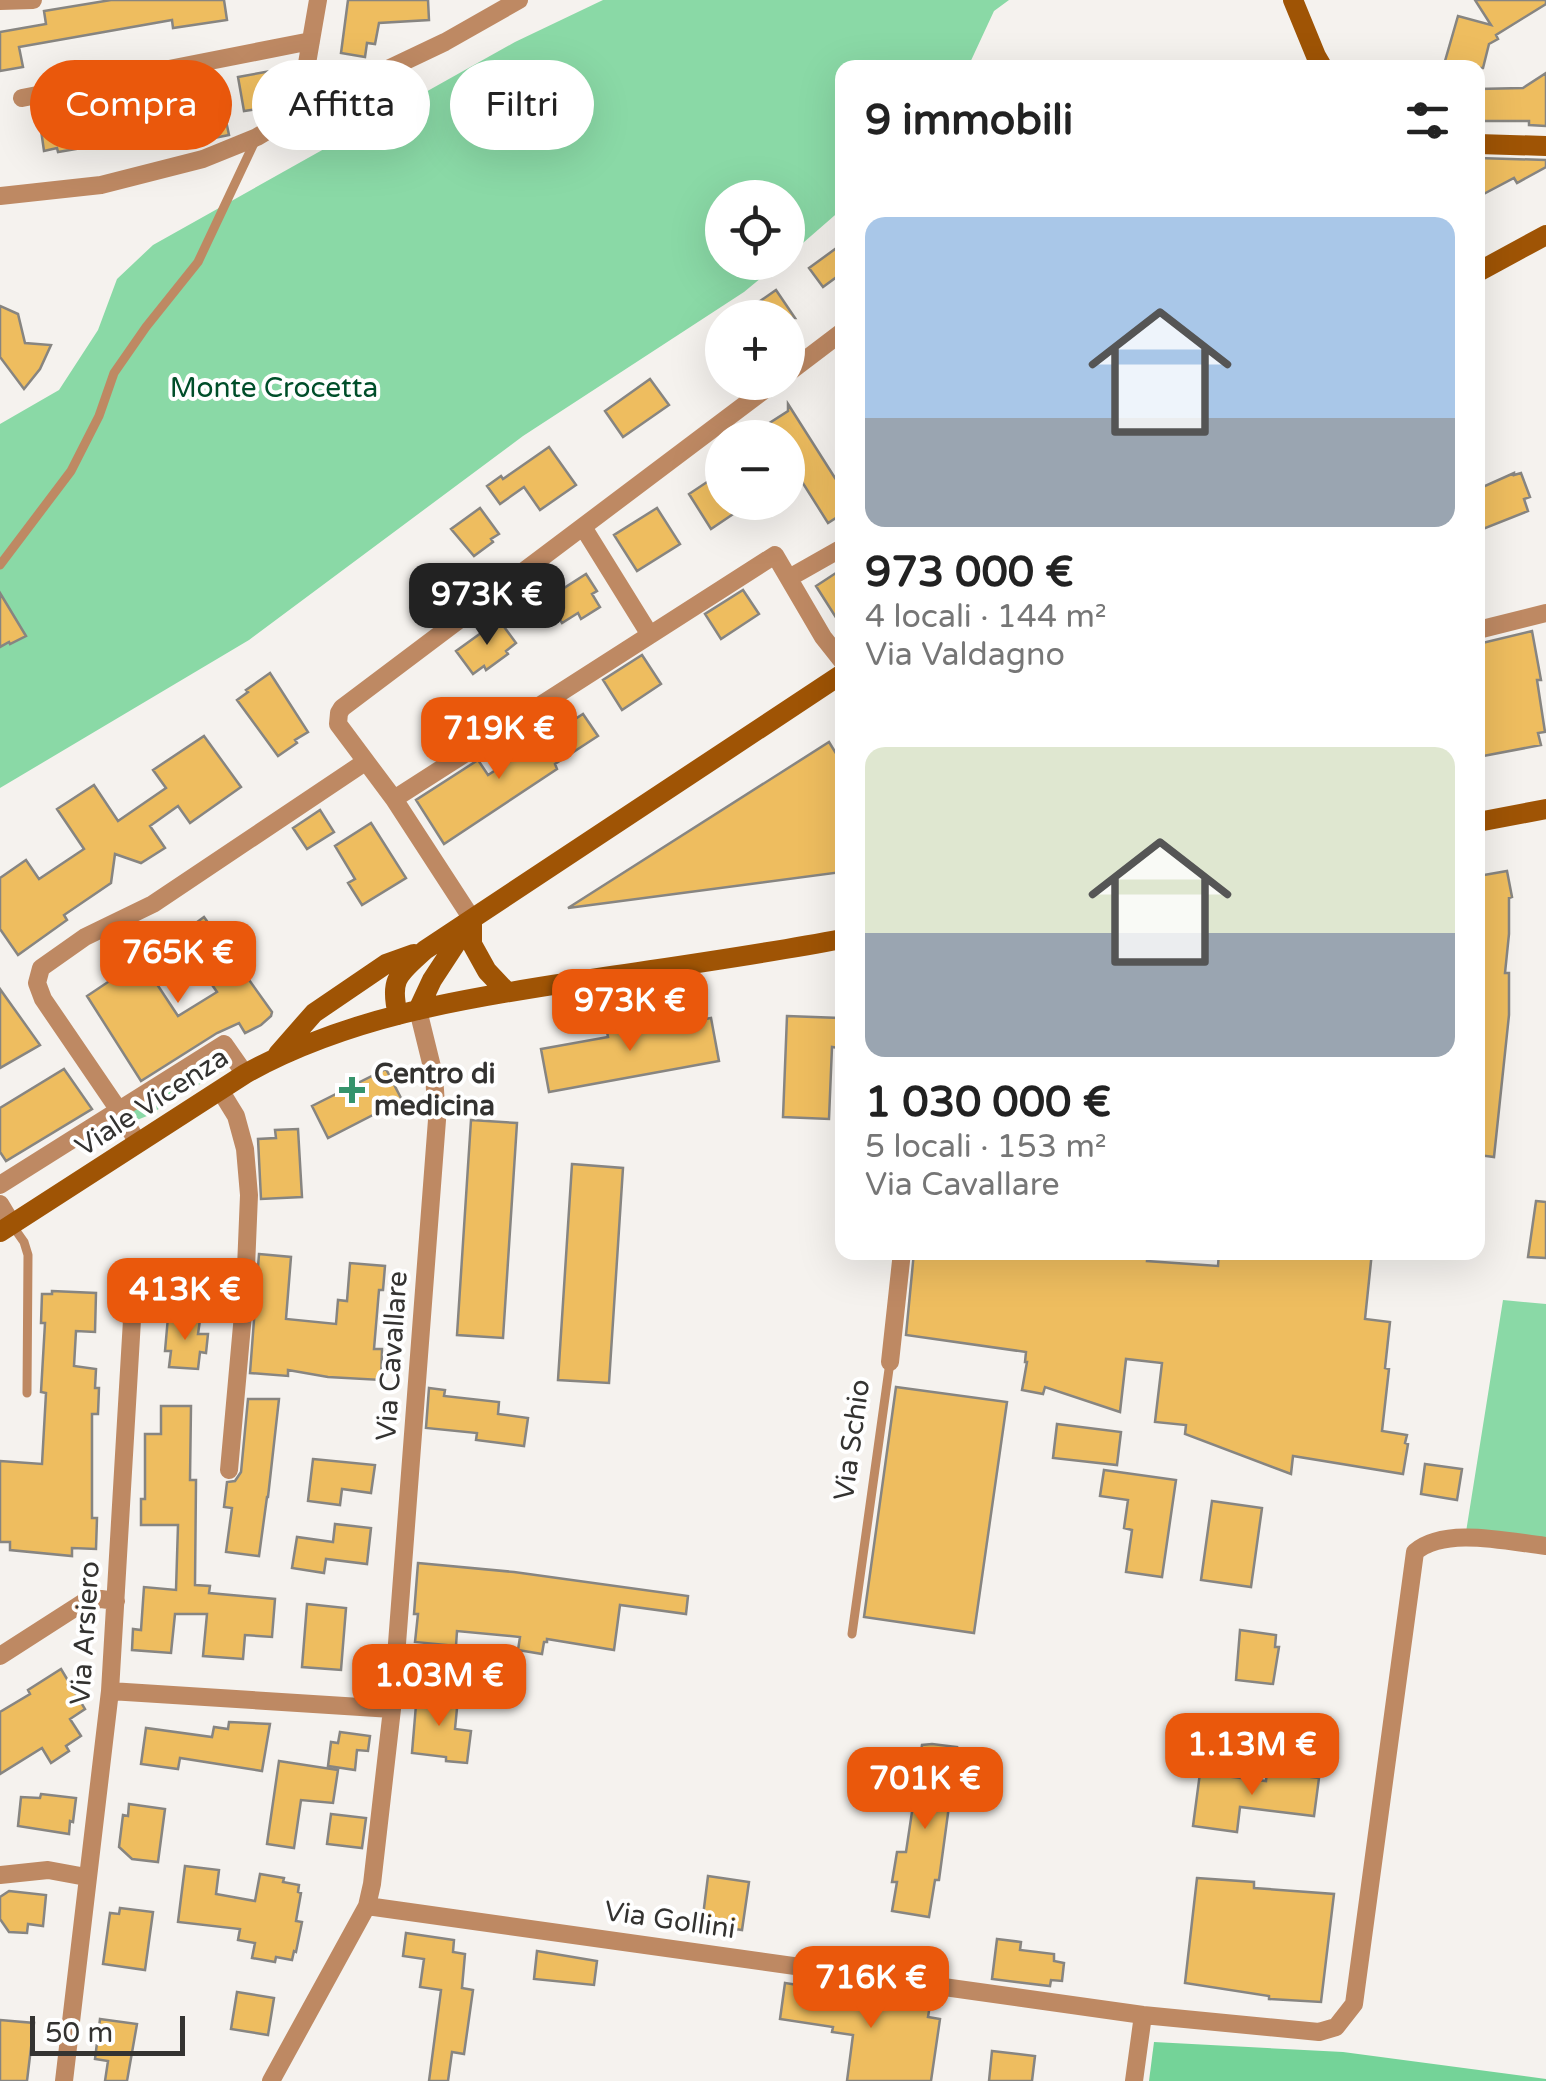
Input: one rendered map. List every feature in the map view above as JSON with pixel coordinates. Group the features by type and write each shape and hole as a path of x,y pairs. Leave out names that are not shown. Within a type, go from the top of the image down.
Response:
{"street":[{"path":"0,1 33,0"},
{"path":"307,60 318,0"},
{"path":"407,60 519,0"},
{"path":"1293,0 1318,60"},
{"path":"22,98 310,41"},
{"path":"0,196 101,185 203,159 252,139"},
{"path":"1485,144 1546,146"},
{"path":"1485,268 1546,235"},
{"path":"805,360 835,337"},
{"path":"507,992 487,971 472,944 472,919 394,800 338,724 338,713 751,400"},
{"path":"584,527 650,636"},
{"path":"788,578 835,552"},
{"path":"394,800 775,555 835,652"},
{"path":"1485,628 1546,614"},
{"path":"472,919 408,1012 393,993 397,976 425,950 835,679"},
{"path":"138,1143 43,1000 38,983 41,968 85,938 153,904 365,762"},
{"path":"1485,821 1546,809"},
{"name":"Viale Vicenza","path":"6,1228 245,1074 328,1035 408,1012 507,992 835,940"},
{"path":"276,1057 314,1013 386,964 425,950"},
{"name":"Via Cavallare","path":"272,2081 368,1906 372,1884 392,1709 437,1120 434,1075 408,1012"},
{"name":"Viale Vicenza","path":"0,1185 224,1044 245,1074"},
{"path":"220,1090 236,1116 245,1149 249,1195 245,1292 229,1470"},
{"path":"0,1204 6,1228"},
{"name":"Via Schio","path":"890,1362 901,1260"},
{"name":"Via Arsiero","path":"64,2081 110,1691 133,1302 150,1290 245,1292"},
{"name":"Via Gollini","path":"368,1906 1143,2016 1319,2032 1336,2027 1354,2004 1416,1552 1426,1543 1456,1537 1546,1546"},
{"path":"0,1656 84,1602 116,1601"},
{"path":"110,1691 392,1709"},
{"path":"0,1874 48,1870 86,1877"},
{"path":"1134,2081 1143,2016"}],"lane":[{"path":"0,564 72,471 99,416 114,373 198,262 252,146"},
{"path":"6,1228 24,1242 28,1255 27,1393"},
{"name":"Via Schio","path":"852,1634 890,1362"}],"green space":[{"name":"Monte Crocetta","path":"603,0 1009,0 994,11 971,60 835,60 835,215 805,241 805,180 705,180 705,280 758,280 744,292 732,300 705,300 705,317 523,436 249,640 0,788 0,424 59,390 98,330 117,279 153,245 322,150 430,150 430,90 450,78 450,150 594,150 594,60 483,60"},
{"path":"226,1059 230,1066 147,1116 137,1120 131,1115 130,1109 141,1102 147,1105"},
{"path":"1503,1300 1546,1304 1546,1538 1466,1532"},
{"path":"1154,2042 1343,2052 1546,2081 1149,2081"}],"building":[{"path":"111,0 224,0 227,20 173,28 172,20 19,47 23,67 0,71 0,32 46,24 44,11"},
{"path":"348,0 428,0 429,20 379,23 375,44 367,43 365,57 341,53"},
{"path":"1475,0 1546,0 1546,4 1496,35 1498,39 1489,44 1485,60 1445,60 1458,16 1491,25"},
{"path":"1546,73 1546,126 1529,125 1529,121 1485,121 1485,89 1523,88"},
{"path":"252,74 252,110 244,111 238,77"},
{"path":"1485,158 1546,160 1546,167 1517,183 1514,178 1485,193"},
{"path":"835,249 835,278 823,287 809,268"},
{"path":"776,290 783,300 762,300"},
{"path":"0,306 18,314 25,343 51,345 40,369 24,389 0,357"},
{"path":"650,379 669,405 623,437 605,411"},
{"path":"788,404 798,420 774,420 788,411"},
{"path":"805,431 835,478 835,518 828,523 805,486"},
{"path":"549,447 576,485 540,510 524,487 500,504 487,486"},
{"path":"1521,473 1530,497 1524,499 1528,511 1485,528 1485,486"},
{"path":"705,483 705,519 689,494"},
{"path":"480,508 499,534 474,556 451,529"},
{"path":"657,508 680,544 637,571 614,535"},
{"path":"705,520 724,520 711,529"},
{"path":"586,574 597,591 592,594 600,607 581,619 578,613 562,623 547,599"},
{"path":"835,574 835,616 816,586"},
{"path":"743,590 759,614 721,639 705,614"},
{"path":"0,593 26,636 0,647"},
{"path":"499,620 516,643 486,670 484,666 473,674 456,651"},
{"path":"1532,631 1541,680 1537,680 1545,732 1538,733 1541,745 1485,756 1485,642"},
{"path":"642,655 661,684 622,710 603,680"},
{"path":"270,673 308,732 278,756 237,700"},
{"path":"583,714 598,736 555,764 557,769 444,844 416,800 478,760 488,775"},
{"path":"204,736 241,787 190,823 178,806 150,826 165,848 141,863 115,854 111,883 64,915 67,920 18,955 0,929 0,878 26,860 39,879 84,849 57,809 94,785 118,821 166,788 153,770"},
{"path":"829,742 835,752 835,873 568,908"},
{"path":"320,810 334,832 307,849 293,828"},
{"path":"371,823 406,878 362,905 348,883 355,879 335,846"},
{"path":"1507,871 1512,897 1505,973 1509,973 1509,1015 1494,1157 1485,1156 1485,875"},
{"path":"204,917 272,1012 271,1016 245,1033 239,1023 217,1033 141,1081 87,996 141,960 178,1016 217,992 178,936"},
{"path":"0,989 40,1045 0,1068"},
{"path":"787,1016 835,1018 829,1119 783,1117"},
{"path":"711,1018 719,1061 549,1092 541,1049 608,1037 607,1032 654,1023 655,1028"},
{"path":"64,1069 92,1109 6,1161 0,1152 0,1108"},
{"path":"386,1069 402,1100 328,1138 312,1106"},
{"path":"471,1120 517,1123 503,1338 457,1335"},
{"path":"298,1129 302,1197 261,1199 258,1139 276,1138 275,1130"},
{"path":"572,1164 623,1168 609,1383 558,1380"},
{"path":"1536,1201 1546,1202 1546,1258 1528,1257"},
{"path":"259,1254 291,1257 286,1319 336,1324 338,1300 347,1301 350,1263 385,1266 374,1349 382,1349 381,1380 288,1370 288,1376 250,1373"},
{"path":"913,1260 1147,1260 1218,1266 1218,1260 1371,1260 1365,1319 1390,1322 1382,1431 1407,1435 1403,1474 1293,1456 1291,1474 1185,1434 1186,1425 1155,1422 1162,1363 1126,1359 1120,1412 1045,1387 1043,1394 1022,1390 1026,1352 906,1335"},
{"path":"96,1293 95,1332 76,1331 74,1366 96,1369 95,1388 99,1388 98,1414 92,1414 92,1518 97,1518 96,1549 72,1548 72,1556 10,1550 10,1542 0,1542 0,1461 42,1464 46,1393 41,1392 45,1323 41,1323 42,1294"},
{"path":"168,1317 200,1320 198,1334 208,1334 206,1353 200,1352 198,1369 169,1367 171,1351 165,1351"},
{"path":"896,1387 1007,1402 974,1633 864,1617"},
{"path":"429,1388 445,1390 444,1396 499,1402 498,1414 528,1418 524,1446 476,1440 477,1433 426,1428"},
{"path":"248,1399 279,1399 259,1556 226,1552 232,1508 224,1507 227,1482 235,1481 241,1472"},
{"path":"161,1406 191,1406 190,1480 196,1480 195,1585 210,1586 209,1593 275,1599 272,1637 245,1635 243,1659 203,1656 207,1614 175,1614 171,1653 132,1650 133,1629 141,1630 144,1587 176,1590 178,1525 141,1525 145,1434 161,1434"},
{"path":"1057,1424 1121,1432 1117,1465 1053,1458"},
{"path":"313,1459 375,1465 371,1493 342,1489 340,1505 308,1501"},
{"path":"1425,1464 1462,1469 1457,1500 1421,1494"},
{"path":"1104,1470 1176,1480 1162,1577 1126,1572 1132,1530 1124,1528 1128,1500 1100,1496"},
{"path":"1212,1501 1262,1508 1251,1587 1201,1580"},
{"path":"335,1524 371,1528 367,1564 326,1559 324,1573 292,1568 297,1537 333,1542"},
{"path":"418,1563 688,1596 686,1614 620,1605 614,1650 547,1639 542,1654 518,1650 520,1637 457,1631 456,1646 415,1642"},
{"path":"307,1604 346,1608 341,1670 302,1667"},
{"path":"1240,1630 1276,1635 1275,1647 1279,1647 1273,1684 1236,1680"},
{"path":"61,1669 85,1709 70,1719 81,1736 66,1746 69,1751 51,1763 42,1748 0,1774 0,1712"},
{"path":"417,1693 458,1698 455,1729 471,1731 467,1763 412,1753"},
{"path":"229,1722 270,1724 262,1771 180,1758 178,1769 141,1764 146,1728 212,1737 214,1727 228,1729"},
{"path":"340,1732 370,1736 368,1751 357,1750 355,1770 328,1766 331,1742 338,1743"},
{"path":"922,1745 957,1747 939,1880 935,1880 929,1917 892,1911 897,1882 892,1882 897,1852 906,1852"},
{"path":"279,1761 338,1770 333,1803 301,1800 294,1848 267,1844"},
{"path":"1267,1771 1319,1778 1314,1816 1240,1807 1237,1832 1193,1826 1200,1773 1266,1781"},
{"path":"41,1794 76,1798 69,1834 18,1826 21,1797 40,1798"},
{"path":"129,1804 165,1809 158,1862 132,1859 119,1847 123,1815 128,1816"},
{"path":"331,1814 366,1818 362,1848 327,1844"},
{"path":"185,1866 219,1870 216,1894 255,1901 260,1874 299,1885 296,1921 302,1922 292,1960 252,1958 255,1943 238,1940 240,1929 178,1922"},
{"path":"708,1876 749,1882 742,1930 702,1924"},
{"path":"1197,1878 1254,1882 1254,1888 1334,1894 1321,2002 1269,1999 1185,1983"},
{"path":"9,1891 46,1895 43,1926 28,1924 27,1933 9,1932 0,1919 0,1897"},
{"path":"120,1908 153,1912 145,1970 103,1964 110,1913 119,1914"},
{"path":"406,1933 454,1940 453,1952 465,1954 462,1988 473,1990 464,2054 452,2052 448,2081 429,2081 441,1990 420,1987 424,1959 403,1956"},
{"path":"997,1939 1021,1942 1020,1950 1054,1954 1054,1961 1064,1963 1062,1981 1051,1980 1050,1986 992,1979"},
{"path":"537,1951 597,1961 594,1985 534,1979"},
{"path":"785,1983 930,2005 928,2017 940,2019 931,2081 847,2081 853,2035 832,2032 833,2027 780,2019"},
{"path":"237,1992 274,1998 268,2035 231,2029"},
{"path":"100,2019 137,2024 127,2081 105,2081 108,2061 95,2059"},
{"path":"0,2020 34,2023 27,2081 0,2081"},
{"path":"992,2051 1035,2056 1032,2081 989,2081"}],"place":[{"name":"Centro di medicina","path":"352,1090"}]}
